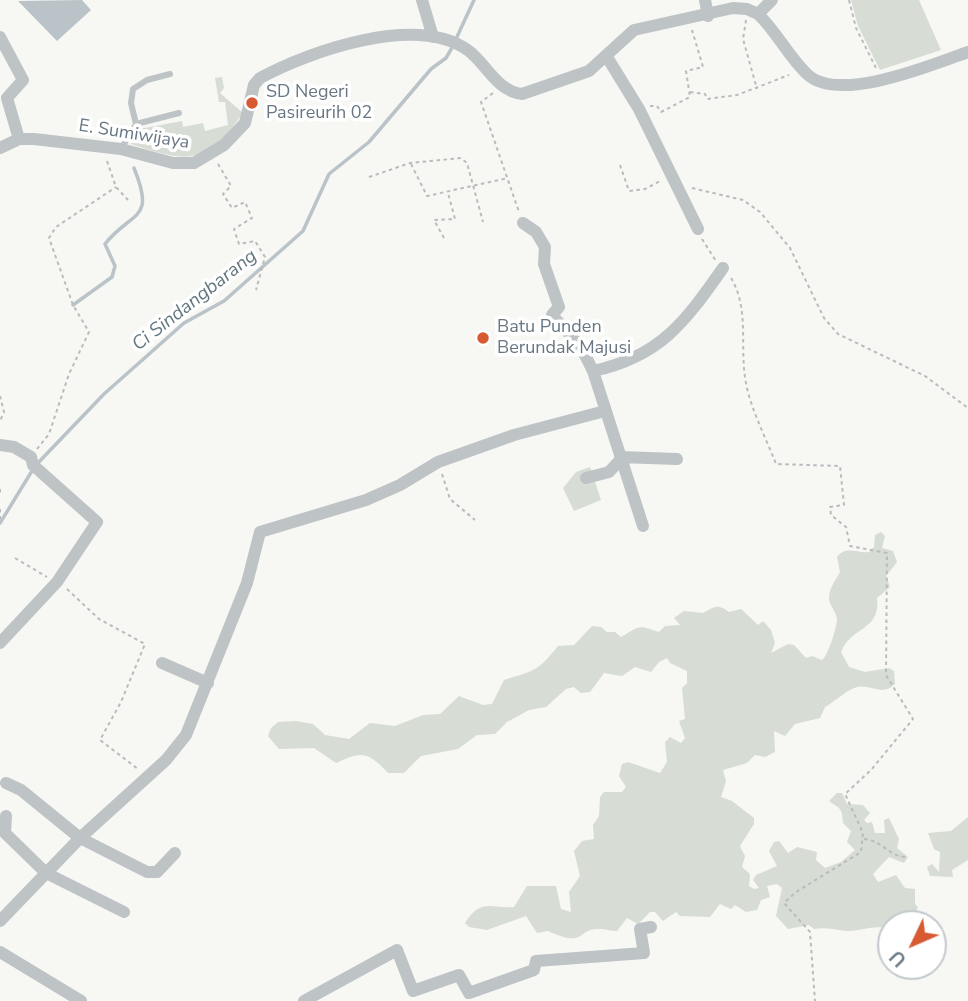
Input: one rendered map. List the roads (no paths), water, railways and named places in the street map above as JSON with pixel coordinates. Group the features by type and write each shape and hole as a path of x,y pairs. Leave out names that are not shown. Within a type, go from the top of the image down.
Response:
{"street":[{"path":"422,0 436,38"},
{"path":"698,229 639,109 607,57 623,38 634,30 689,19 706,7 753,12 772,0"},
{"path":"753,12 803,70 820,83 843,86 881,79 968,52"},
{"path":"0,37 23,80 8,98 19,139 0,148"},
{"name":"E. Sumiwijaya","path":"19,139 104,146 186,165 212,154 245,123 254,85 281,67 322,51 359,42 436,38 471,53 503,86 515,93 530,92 581,75 607,57"},
{"path":"523,223 536,232 545,247 544,264 559,307 552,314 581,347 593,371 643,526"},
{"path":"593,371 639,358 653,349 689,315 723,268"},
{"path":"0,921 80,838 148,777 186,735 247,583 260,532 302,517 366,500 400,485 438,461 514,435 605,411"},
{"path":"0,445 14,447 32,461 45,477 97,522 57,582 0,643"},
{"path":"620,458 677,459"},
{"path":"586,478 609,472 620,458"},
{"path":"162,663 208,683"},
{"path":"6,783 21,790 80,838 147,872 157,872 176,852"},
{"path":"6,817 5,832 46,873 124,912"},
{"path":"304,1001 397,950 413,991 460,975 469,993 534,970 536,961 644,953 639,929 651,927"},
{"path":"0,952 81,1001"}],"lane":[{"path":"121,149 136,124 131,103 133,89 147,80 170,74"},
{"path":"136,124 179,113"}],"waterway":[{"name":"Ci Sindangbarang","path":"456,39 474,0"},
{"name":"Ci Sindangbarang","path":"0,523 35,466 104,394 184,323 224,301 303,231 329,174 369,142 431,69 446,58 453,46"},
{"path":"73,305 112,277 115,266 105,244 138,214 142,207 143,198 134,168"}],"place":[{"name":"SD Negeri Pasireurih 02","path":"252,103"},
{"name":"Batu Punden Berundak Majusi","path":"483,338"}]}
